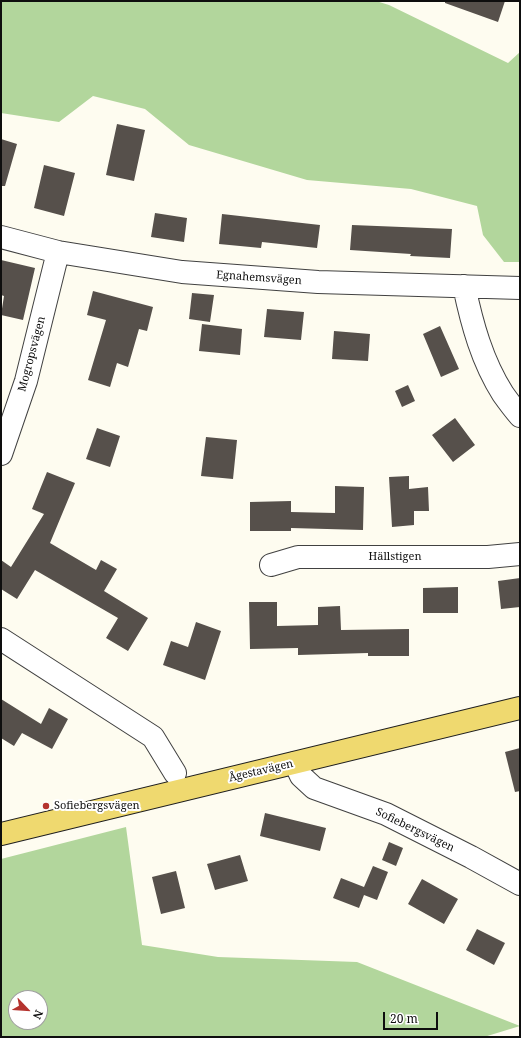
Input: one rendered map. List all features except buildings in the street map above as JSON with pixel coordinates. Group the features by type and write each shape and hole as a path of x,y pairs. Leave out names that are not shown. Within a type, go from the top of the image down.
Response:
{"main road":[{"name":"Ågestavägen","path":"1,834 520,708"}],"street":[{"name":"Egnahemsvägen","path":"1,237 58,252 182,272 318,282 520,288"},
{"name":"Mogropsvägen","path":"1,454 26,381 58,252"},
{"path":"464,286 471,320 485,358 503,394 520,416"},
{"name":"Hällstigen","path":"271,565 298,557 488,557 520,554"},
{"path":"1,639 153,737 175,773"},
{"name":"Sofiebergsvägen","path":"295,763 301,776 314,788 386,814 471,857 520,884"}],"green space":[{"path":"1,1 376,1 389,5 508,63 520,52 520,262 504,262 483,235 477,206 411,189 307,180 189,145 145,109 93,96 59,122 1,113"},
{"path":"126,827 142,945 218,957 357,962 520,1026 484,1037 1,1037 1,859"}],"place":[{"name":"Sofiebergsvägen","path":"46,806"}]}
